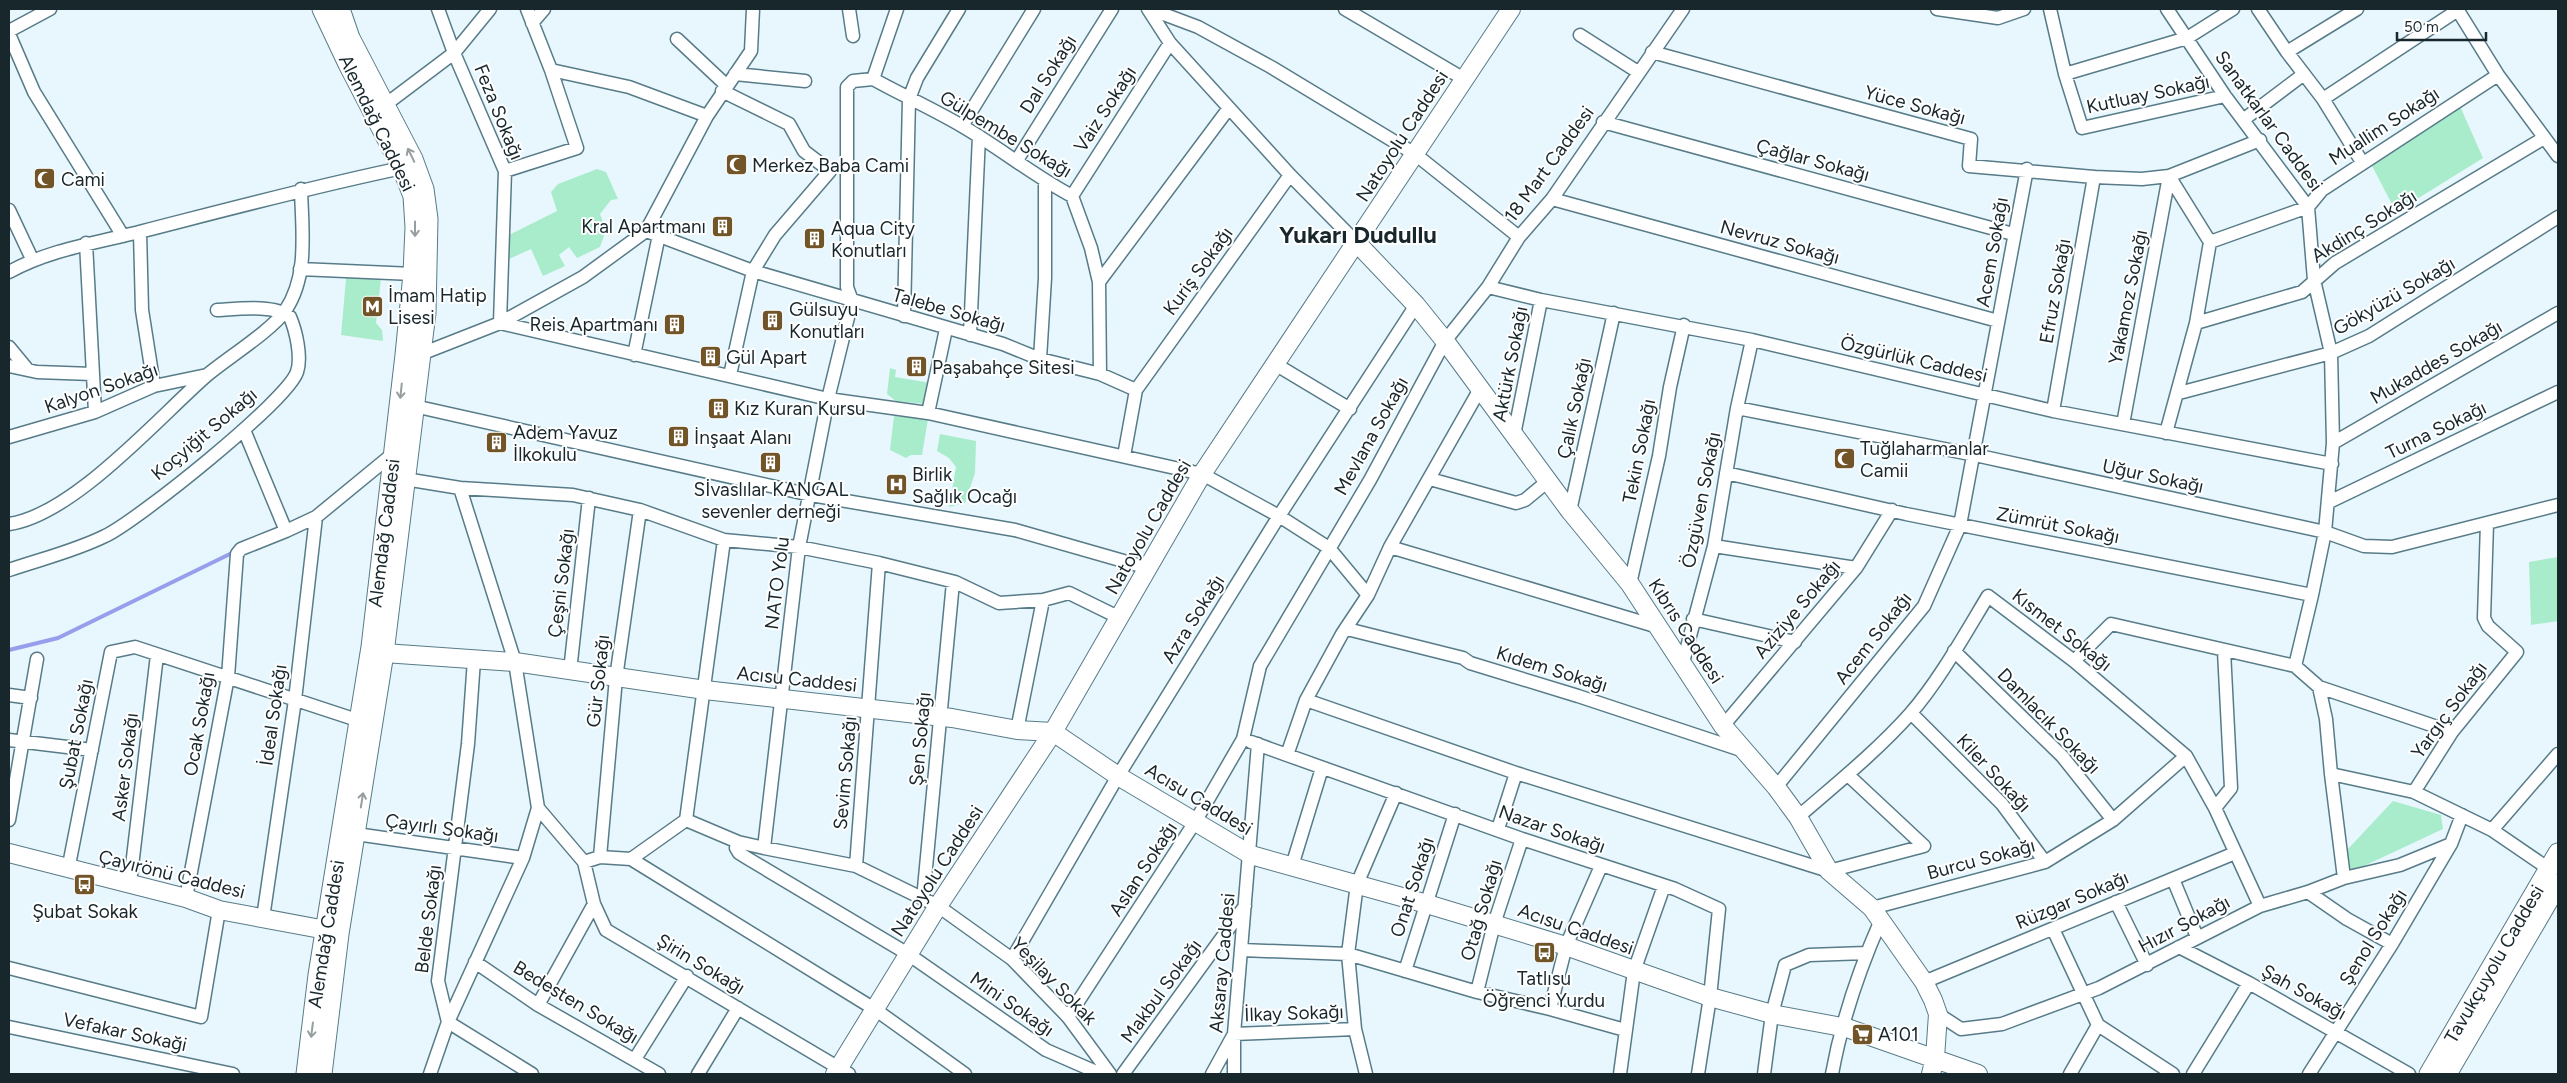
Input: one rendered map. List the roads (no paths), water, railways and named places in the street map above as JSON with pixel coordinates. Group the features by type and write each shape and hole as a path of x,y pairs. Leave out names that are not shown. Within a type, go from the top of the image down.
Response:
{"main road":[{"name":"Alemdağ Caddesi","path":"306,1074 332,932 360,721 377,653 405,479 414,406 413,274 415,227 413,196 402,168 322,9"},
{"name":"Alemdağ Caddesi","path":"322,1074 332,932 356,834 377,653 394,453 413,354 426,313 428,219 425,196 414,159 350,38 340,9"},
{"name":"Tavukçuyolu Caddesi","path":"2430,1074 2555,869"},
{"name":"Tavukçuyolu Caddesi","path":"2447,1074 2555,869"}],"street":[{"path":"50,9 9,32 34,92 123,236"},
{"name":"Feza Sokağı","path":"438,9 454,53 505,171 500,324"},
{"path":"385,105 454,53 490,9"},
{"path":"505,171 577,148 551,70 527,9"},
{"path":"532,23 544,9"},
{"path":"413,354 500,324 582,277 646,231 707,116 751,51 753,9"},
{"path":"849,9 853,36"},
{"path":"852,301 847,287 847,88 853,81 873,79 897,9"},
{"path":"904,316 909,99 917,78 959,9"},
{"path":"962,126 1034,9"},
{"name":"Dal Sokağı","path":"1017,160 1112,9"},
{"path":"1149,9 1170,43 1290,175 1357,243"},
{"path":"1149,9 1198,27 1272,67 1415,154 1520,237"},
{"path":"1346,9 1464,79"},
{"name":"Natoyolu Caddesi","path":"841,1072 908,954 930,902 1053,732 1202,474 1511,9"},
{"name":"18 Mart Caddesi","path":"1444,341 1488,287 1520,237 1552,198 1683,9"},
{"path":"1937,9 1950,9 1998,18 2024,9"},
{"name":"Kutluay Sokağı","path":"2050,9 2065,74 2082,128 2225,96"},
{"name":"Sanatkarlar Caddesi","path":"2167,9 2225,96 2260,140 2308,207 2314,280 2331,353 2333,443 2325,532 2312,595"},
{"path":"2065,74 2187,38 2233,9"},
{"path":"2258,9 2287,52 2323,99 2362,162"},
{"path":"2287,52 2357,9"},
{"path":"2323,99 2458,9 2498,75 2558,156"},
{"path":"1580,35 1638,72"},
{"path":"677,39 725,89 783,120 792,128 804,151 830,171 847,170"},
{"name":"Vaiz Sokağı","path":"1072,196 1170,43"},
{"name":"Yüce Sokağı","path":"1652,52 1971,139 1969,166 2094,177 2142,179 2169,176 2260,140"},
{"path":"551,70 629,87 707,116"},
{"path":"735,74 804,81"},
{"path":"2243,120 2304,74"},
{"name":"Muallim Sokağı","path":"2210,242 2308,207 2322,190 2362,162 2498,75"},
{"name":"Gülpembe Sokağı","path":"873,79 962,126 1017,160 1045,182 1072,196 1091,248 1099,282 1100,374"},
{"path":"1099,282 1229,108"},
{"name":"Çağlar Sokağı","path":"1603,122 2014,234"},
{"path":"970,335 979,136"},
{"name":"Akdinç Sokağı","path":"2196,323 2302,292 2335,263 2544,138"},
{"path":"9,272 32,260 86,243 140,232 301,190 402,168"},
{"name":"Acem Sokağı","path":"1776,787 1924,606 1960,525 1975,455 1984,394 2027,170"},
{"path":"730,376 753,271 774,235 830,171"},
{"name":"Kuriş Sokağı","path":"1136,390 1290,175"},
{"path":"2166,433 2179,393 2196,323 2210,242 2169,176"},
{"name":"Yakamoz Sokağı","path":"2123,424 2169,176"},
{"name":"Efruz Sokağı","path":"2053,411 2094,177"},
{"path":"1040,359 1044,278 1045,182"},
{"path":"9,524 36,517 58,506 109,465 207,375 284,312 302,264 301,190"},
{"name":"Nevruz Sokağı","path":"1552,198 1998,321"},
{"path":"9,210 32,260"},
{"name":"Gökyüzü Sokağı","path":"2179,393 2331,353 2369,336 2424,304 2558,217"},
{"name":"Talebe Sokağı","path":"646,231 753,271 946,329 1003,344 1040,359 1100,374 1136,390"},
{"path":"140,232 142,310 154,386"},
{"path":"634,356 659,235"},
{"path":"86,243 95,412"},
{"name":"Kıbrıs Caddesi","path":"1357,243 1416,305 1444,341 1570,511 1630,584 1655,626 1723,726 1776,787 1798,817 1829,871 1876,914 1924,982 1934,1000 1938,1014 1933,1066"},
{"path":"300,269 413,274"},
{"name":"Özgürlük Caddesi","path":"1488,287 1541,300 1752,340 2053,411 2332,464"},
{"name":"Aktürk Sokağı","path":"1514,435 1541,300"},
{"name":"NATO Yolu","path":"764,848 799,547 811,495 828,399 852,301"},
{"name":"Azra Sokağı","path":"1012,959 1118,776 1279,516 1416,305"},
{"path":"217,310 250,308 284,312"},
{"name":"Koçyiğit Sokağı","path":"9,570 80,547 106,536 140,513 244,430 292,382 298,370 293,323 284,312"},
{"name":"Çalık Sokağı","path":"1570,511 1614,313"},
{"name":"Mukaddes Sokağı","path":"2333,443 2558,314"},
{"path":"500,324 828,399 928,414 1202,474 1279,516 1329,548 1368,595"},
{"name":"Tekin Sokağı","path":"1630,584 1659,456 1677,352 1684,326"},
{"path":"928,414 946,329"},
{"name":"Özgüven Sokağı","path":"1682,666 1714,546 1737,408 1752,340"},
{"name":"Mevlana Sokağı","path":"1329,548 1370,480 1444,341"},
{"path":"9,347 28,370"},
{"path":"1275,364 1350,409"},
{"path":"9,366 28,370 92,374"},
{"name":"Kalyon Sokağı","path":"9,437 95,412 154,386 207,375"},
{"path":"1287,755 1306,700 1368,595 1390,547 1480,389"},
{"path":"1124,456 1136,390"},
{"name":"Turna Sokağı","path":"2329,502 2558,392"},
{"path":"414,406 811,495 1015,530 1148,568"},
{"name":"Uğur Sokağı","path":"1737,408 1975,455 2325,532 2364,546 2382,548 2558,505"},
{"path":"244,430 286,531 316,517 394,453"},
{"name":"Zümrüt Sokağı","path":"1726,473 1960,525 2312,595"},
{"path":"405,479 460,488 573,495 589,498 640,510 724,540 799,547 879,563 954,582 999,602 1043,600 1069,593 1120,618"},
{"path":"1430,479 1516,503 1525,500 1548,481"},
{"path":"430,1074 448,1022 523,858 538,808 515,662 460,488"},
{"name":"Çeşni Sokağı","path":"570,671 589,498"},
{"name":"Gür Sokağı","path":"600,857 616,678 640,510"},
{"name":"Aziziye Sokağı","path":"1723,726 1856,568 1892,510"},
{"name":"İdeal Sokağı","path":"263,918 295,700 316,517"},
{"name":"Yargıç Sokağı","path":"2414,792 2452,732 2517,652 2488,626 2484,618 2487,522"},
{"name":"Ocak Sokağı","path":"186,898 228,677 236,556 241,549 286,531"},
{"path":"631,858 686,820 724,540"},
{"path":"1714,546 1856,568"},
{"path":"1390,547 1655,626"},
{"name":"Aslan Sokağı","path":"1068,1017 1195,822 1243,739 1260,666 1329,548"},
{"name":"Sevim Sokağı","path":"856,866 879,563"},
{"name":"Şen Sokağı","path":"930,902 940,717 954,582"},
{"path":"2295,666 2312,595"},
{"name":"Kısmet Sokağı","path":"1798,817 1848,775 1911,713 1954,651 1988,596 2074,661 2186,756 2215,808 2260,906"},
{"path":"1017,730 1043,600"},
{"path":"1693,619 1795,642"},
{"path":"2074,661 2111,624 2295,666 2319,687 2452,732"},
{"name":"Kıdem Sokağı","path":"1347,629 1463,658 1470,663 1744,751"},
{"name":"Şubat Sokağı","path":"68,870 111,652 135,647 158,655"},
{"name":"Damlacık Sokağı","path":"1954,651 2062,756 2113,820"},
{"path":"2215,808 2231,788 2224,651"},
{"name":"Acısu Caddesi","path":"377,653 515,662 705,690 782,697 940,717 1017,730 1053,732 1118,776 1251,855 1427,904 1566,946 1710,997 1772,1014 1840,1027 1933,1066 1978,1074"},
{"path":"158,655 360,721"},
{"name":"Asker Sokağı","path":"130,883 158,655"},
{"path":"9,820 38,659"},
{"name":"Belde Sokağı","path":"448,1022 438,981 470,729 474,660"},
{"path":"2319,687 2326,719 2344,878"},
{"path":"9,695 31,698"},
{"path":"1306,700 1516,773 1829,871 1924,846 1848,775"},
{"name":"Kiler Sokağı","path":"1911,713 2002,804 2045,862"},
{"name":"Nazar Sokağı","path":"1243,739 1601,866 1664,886 1720,908 1710,997"},
{"path":"9,740 92,750"},
{"name":"Aksaray Caddesi","path":"1234,1074 1234,1034 1251,855 1258,744"},
{"path":"2492,830 2558,754"},
{"name":"Burcu Sokağı","path":"1876,914 2045,862 2113,820 2186,756"},
{"path":"1292,866 1322,768"},
{"path":"1498,829 1516,773"},
{"path":"2331,774 2414,792 2492,830 2555,869"},
{"path":"1366,1074 1355,1029 1348,954 1357,884 1396,793"},
{"path":"538,808 584,862 600,857 631,858 876,1010 965,1074"},
{"name":"Onat Sokağı","path":"1405,971 1455,814"},
{"name":"Şenol Sokağı","path":"2309,1074 2392,944 2451,844 2462,815"},
{"path":"686,820 738,842 764,848"},
{"name":"Çayırlı Sokağı","path":"356,834 523,858"},
{"name":"Otağ Sokağı","path":"1478,992 1494,924 1522,838"},
{"name":"Mini Sokağı","path":"738,842 736,848 739,853 908,954 1046,1050 1101,1074"},
{"name":"Hızır Sokağı","path":"1938,1014 1961,1029 2002,1024 2082,992 2099,988 2260,906 2308,892 2344,878 2400,865 2451,844"},
{"name":"Yeşilay Sokak","path":"764,848 856,866 930,902 1012,959 1068,1017 1110,1074"},
{"name":"Rüzgar Sokağı","path":"1924,982 2235,853"},
{"name":"Çayırönü Caddesi","path":"9,854 68,870 130,883 186,898 219,910 332,932"},
{"name":"Şirin Sokağı","path":"584,862 594,904 606,930 687,976 841,1072"},
{"path":"1550,1009 1566,946 1601,866"},
{"path":"2173,879 2197,937"},
{"path":"1620,1074 1634,971 1664,886"},
{"path":"2308,892 2347,919 2392,944"},
{"path":"2116,902 2147,965"},
{"path":"538,1005 594,904"},
{"name":"Makbul Sokağı","path":"1123,1074 1246,905"},
{"path":"9,968 201,1016 219,910"},
{"path":"1832,1074 1840,1027 1866,953 1876,914"},
{"path":"2053,929 2098,1025 2173,1074"},
{"name":"Şah Sokağı","path":"2179,947 2249,983 2409,1074"},
{"path":"1242,950 1348,954 1478,992 1550,1009 1625,1030"},
{"path":"1764,1074 1772,1014 1785,965 1808,955 1866,953"},
{"name":"Bedesten Sokağı","path":"475,962 538,1005 635,1058 659,1074"},
{"path":"635,1058 687,976"},
{"path":"2192,1074 2249,983"},
{"path":"1698,1074 1710,997"},
{"path":"698,1074 738,1008"},
{"path":"448,1022 532,1074"},
{"path":"2070,1074 2098,1025"},
{"name":"Vefakar Sokaği","path":"9,1027 233,1074"},
{"name":"İlkay Sokağı","path":"1234,1034 1355,1029"},
{"path":"1212,1074 1234,1034"}],"waterway":[{"path":"9,650 58,638 234,552"}],"place":[{"name":"Merkez Baba Cami","path":"736,165"},
{"name":"Cami","path":"45,179"},
{"name":"Kral Apartmanı","path":"722,226"},
{"name":"Aqua City Konutları","path":"815,239"},
{"name":"İmam Hatip Lisesi","path":"372,306"},
{"name":"Gülsuyu Konutları","path":"773,320"},
{"name":"Reis Apartmanı","path":"674,324"},
{"name":"Gül Apart","path":"710,357"},
{"name":"Paşabahçe Sitesi","path":"916,367"},
{"name":"Kız Kuran Kursu","path":"718,408"},
{"name":"İnşaat Alanı","path":"678,437"},
{"name":"Adem Yavuz İlkokulu","path":"497,443"},
{"name":"Tuğlaharmanlar Camii","path":"1844,459"},
{"name":"Sİvaslılar KANGAL sevenler derneği","path":"771,463"},
{"name":"Birlik Sağlık Ocağı","path":"896,485"},
{"name":"Şubat Sokak","path":"85,885"},
{"name":"Tatlısu Öğrenci Yurdu","path":"1544,952"},
{"name":"A101","path":"1862,1034"}],"district":[{"name":"Yukarı Dudullu","path":"1358,234"}]}
